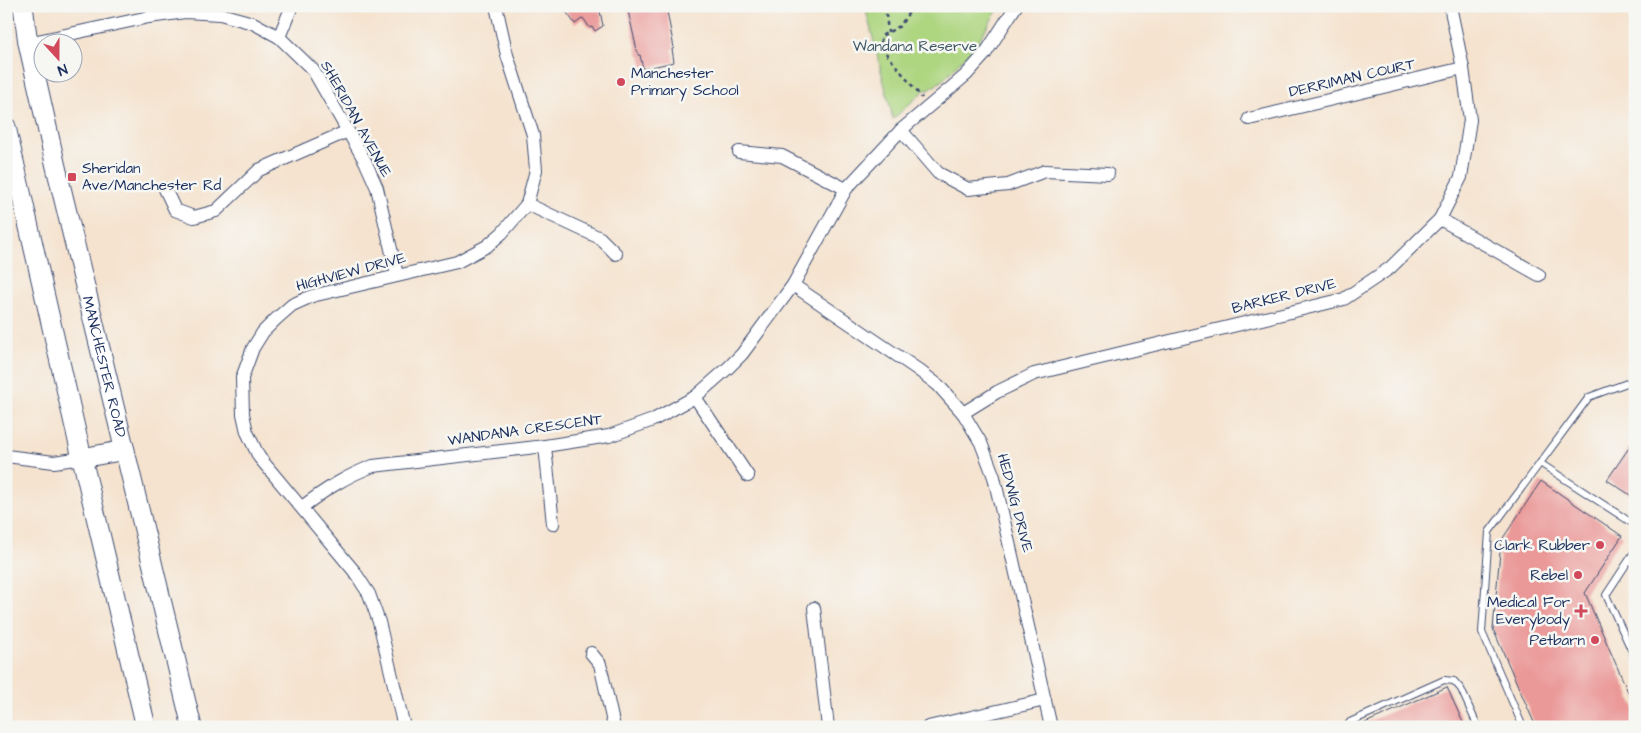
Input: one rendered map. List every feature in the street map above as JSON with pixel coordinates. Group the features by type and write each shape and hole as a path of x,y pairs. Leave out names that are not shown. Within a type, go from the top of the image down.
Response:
{"main road":[{"name":"MANCHESTER ROAD","path":"23,6 28,43 58,177 192,727"},
{"path":"6,128 146,727"},
{"path":"82,458 125,450"}],"street":[{"path":"279,37 292,6"},
{"name":"HIGHVIEW DRIVE","path":"404,727 379,622 369,594 354,571 302,506 259,457 247,432 243,414 242,378 253,348 263,332 292,305 312,296 457,262 487,246 502,234 527,204 536,170 533,135 507,55 496,6"},
{"name":"WANDANA CRESCENT","path":"302,506 332,485 352,474 373,466 545,446 610,436 653,420 695,397 742,354 793,286 846,188 901,130 966,75 985,54 1016,6"},
{"name":"BARKER DRIVE","path":"963,413 997,392 1034,374 1344,298 1390,268 1440,219 1461,177 1470,120 1464,68 1450,6"},
{"name":"SHERIDAN AVENUE","path":"28,43 149,17 185,12 220,14 253,23 279,37 313,70 365,161 377,188 397,275"},
{"name":"DERRIMAN COURT","path":"1249,119 1464,68"},
{"path":"901,130 938,173 968,189 1008,185 1046,170 1108,174"},
{"path":"165,189 175,210 194,217 216,211 260,170 348,131"},
{"path":"739,152 782,156 846,188"},
{"path":"527,204 600,238 616,254"},
{"path":"1440,219 1539,275"},
{"name":"HEDWIG DRIVE","path":"793,286 938,385 963,413 981,443 994,477 1051,727"},
{"path":"695,397 748,476"},
{"path":"545,446 553,524"},
{"path":"6,456 54,462 82,458"},
{"path":"814,608 828,727"},
{"path":"591,653 600,664 614,727"},
{"path":"928,727 1045,700"}],"lane":[{"path":"1523,727 1482,632 1489,532 1589,397 1635,380"},
{"path":"1540,463 1635,525"},
{"path":"1635,551 1606,595 1635,658"},
{"path":"1346,727 1350,722 1444,680 1454,681 1461,689 1478,727"}],"path":[{"path":"885,6 888,32"},
{"path":"913,6 900,26 881,36 881,47 928,106"}],"green space":[{"name":"Wandana Reserve","path":"865,6 1000,6 979,40 944,79 929,90 925,90 893,119"}],"building":[{"path":"562,6 599,6 603,26 595,31 592,27 590,28 583,18 575,24"},
{"path":"627,6 666,6 674,48 672,49 674,62 643,69"},
{"path":"1635,439 1635,498 1607,480"},
{"path":"1541,481 1622,536 1585,593 1635,708 1635,727 1536,727 1493,629 1501,541"},
{"path":"1447,687 1465,727 1356,727"}],"place":[{"name":"Manchester Primary School","path":"621,82"},
{"name":"Sheridan Ave/Manchester Rd","path":"72,177"},
{"name":"Clark Rubber","path":"1600,545"},
{"name":"Rebel","path":"1578,575"},
{"name":"Medical For Everybody","path":"1581,611"},
{"name":"Petbarn","path":"1595,640"}]}
